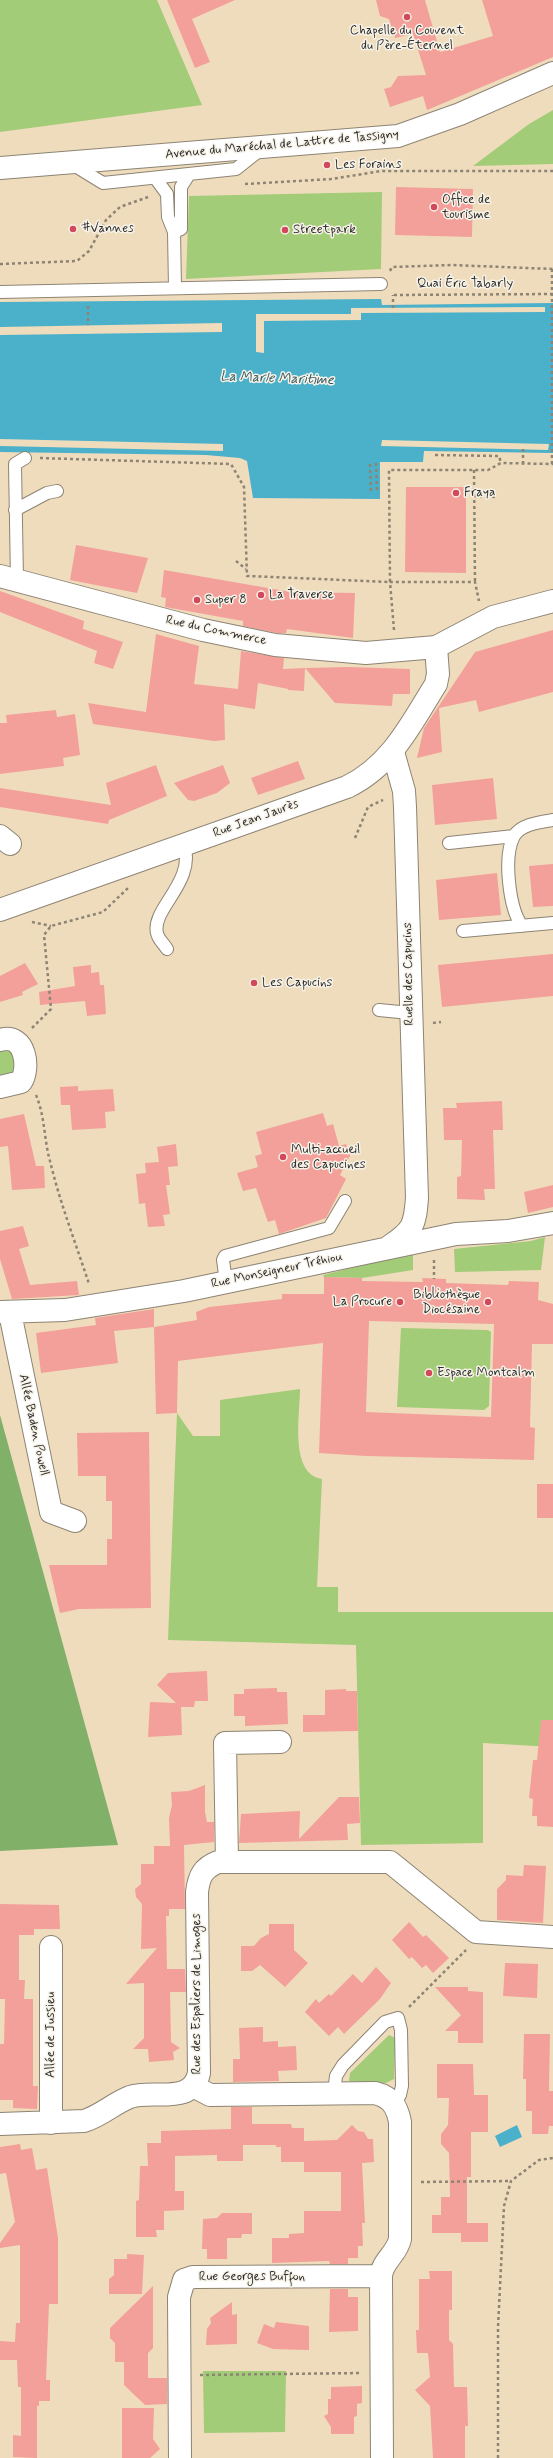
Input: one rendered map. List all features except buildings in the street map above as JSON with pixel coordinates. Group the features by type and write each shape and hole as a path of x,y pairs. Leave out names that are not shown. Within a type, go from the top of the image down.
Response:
{"street":[{"name":"Avenue du Maréchal de Lattre de Tassigny","path":"0,168 398,136 460,114 553,74"},
{"name":"Rue du Commerce","path":"9,578 131,612 275,644 315,650 394,652 436,647"},
{"path":"436,647 493,617 553,601"},
{"name":"Rue Jean Jaurès","path":"0,910 347,786 375,771 393,752 436,684 438,674 436,647"},
{"name":"Ruelle des Capucins","path":"389,1247 405,1236 412,1228 416,1218 417,1198 404,791 393,752"},
{"path":"0,1087 21,1082 24,1072 22,1047 9,1041"},
{"name":"Ruelle des Capucins","path":"417,1198 432,1225 456,1234"},
{"name":"Rue Monseigneur Tréhiou","path":"5,1312 65,1310 226,1282 456,1234 508,1231 553,1224"},
{"name":"Allée Baden Powell","path":"5,1312 51,1512 75,1521"},
{"path":"227,1862 225,1743 280,1742"},
{"name":"Rue des Espaliers de Limoges","path":"0,2124 84,2121 95,2118 132,2096 176,2094 184,2092 193,2086 199,2073 198,1881 203,1870 210,1866 227,1862 390,1862 476,1932"},
{"path":"476,1932 553,1937"},
{"name":"Allée de Jussieu","path":"51,1947 51,2123"},
{"path":"193,2086 210,2095 375,2093 384,2095 394,2104 400,2122 398,2247 382,2267 381,2276 382,2458"},
{"name":"Rue Georges Buffon","path":"180,2458 178,2297 181,2284 188,2278 381,2276"}],"lane":[{"path":"69,162 103,183 159,184 188,176 236,169 263,148"},
{"path":"174,232 181,230 181,187 188,176"},
{"path":"159,184 167,194 168,217 174,232 175,288"},
{"path":"0,292 381,284"},
{"path":"9,578 15,510 15,464 25,458"},
{"path":"15,510 47,493 57,491"},
{"path":"449,843 514,836 523,828 553,820"},
{"path":"514,836 510,854 511,893 515,915 522,926"},
{"path":"167,949 157,934 157,924 181,882 186,853 184,845"},
{"path":"463,931 553,923"},
{"path":"379,1010 410,1013"},
{"path":"226,1282 223,1260 225,1256 329,1228 345,1201"},
{"path":"334,2093 336,2076 343,2065 386,2022 398,2018 401,2030 402,2086 394,2104"}],"path":[{"path":"242,184 332,179 381,172 553,171"},
{"path":"0,264 77,262 89,250 106,220 120,207 148,197 159,184"},
{"path":"393,308 394,295 381,284 392,267 452,265 553,269 553,464 500,463 488,470 389,470 390,582 394,652"},
{"name":"Quai Éric Tabarly","path":"394,295 552,294"},
{"path":"523,449 523,464"},
{"path":"435,455 499,456 500,463"},
{"path":"25,458 231,464 244,487 247,576 390,582 475,582"},
{"path":"376,463 377,490"},
{"path":"370,464 371,493"},
{"path":"474,470 475,589"},
{"path":"474,496 496,496"},
{"path":"236,561 246,570"},
{"path":"355,838 368,807 404,791"},
{"path":"26,924 33,922 51,926 103,912 130,887"},
{"path":"9,1041 51,1009 43,946 44,935 51,926"},
{"path":"21,1082 36,1094 40,1105 50,1162 77,1253 96,1305"},
{"path":"398,2018 464,1952 476,1932"},
{"path":"400,2182 511,2181 539,2160 553,2158"},
{"path":"498,2458 498,2327 501,2240 504,2206 511,2181"},
{"path":"180,2376 382,2373"}],"green space":[{"path":"0,0 157,0 202,105 0,132"},
{"path":"553,110 553,164 473,166 529,124"},
{"name":"Streetpark","path":"382,192 381,269 186,279 189,196"},
{"path":"7,1048 15,1054 16,1075 0,1082 0,1049"},
{"path":"545,1237 541,1270 455,1272 454,1249 531,1241"},
{"path":"413,1253 413,1270 362,1278 324,1277 323,1275"},
{"path":"401,1328 488,1330 491,1332 489,1406 484,1410 397,1407"},
{"path":"300,1389 298,1427 301,1455 305,1466 312,1475 322,1479 317,1587 338,1587 338,1612 553,1612 553,1747 483,1743 483,1843 361,1845 356,1645 168,1640 177,1413 193,1436 220,1436 220,1400"},
{"path":"0,1415 118,1845 0,1851"},
{"path":"389,2035 395,2038 394,2079 386,2083 349,2081 350,2073"},
{"path":"203,2371 286,2371 285,2432 204,2433"}],"water":[{"name":"La Marle Maritime","path":"381,299 382,305 553,303 553,453 424,451 423,462 380,462 380,499 253,498 247,461 240,458 206,455 0,452 0,302"},
{"path":"517,2125 522,2137 500,2147 495,2136"}],"pier":[{"path":"545,307 545,312 361,313 361,320 264,321 264,353 256,352 256,314 351,314 351,308"},
{"path":"222,323 222,332 0,335 0,327"},
{"path":"0,439 223,444 223,451 0,446"},
{"path":"382,440 549,444 548,450 381,446"}],"place":[{"name":"Chapelle du Couvent du Père-Éternel","path":"407,17"},
{"name":"Les Forains","path":"327,165"},
{"name":"Office de tourisme","path":"434,207"},
{"name":"#Vannes","path":"73,229"},
{"name":"Streetpark","path":"285,230"},
{"name":"Fraya","path":"456,493"},
{"name":"La Traverse","path":"261,595"},
{"name":"Super 8","path":"197,600"},
{"name":"Les Capucins","path":"254,983"},
{"name":"Multi-accueil des Capucines","path":"283,1157"},
{"name":"La Procure","path":"400,1302"},
{"name":"Bibliothèque Diocésaine","path":"488,1302"},
{"name":"Espace Montcalm","path":"429,1373"}]}
